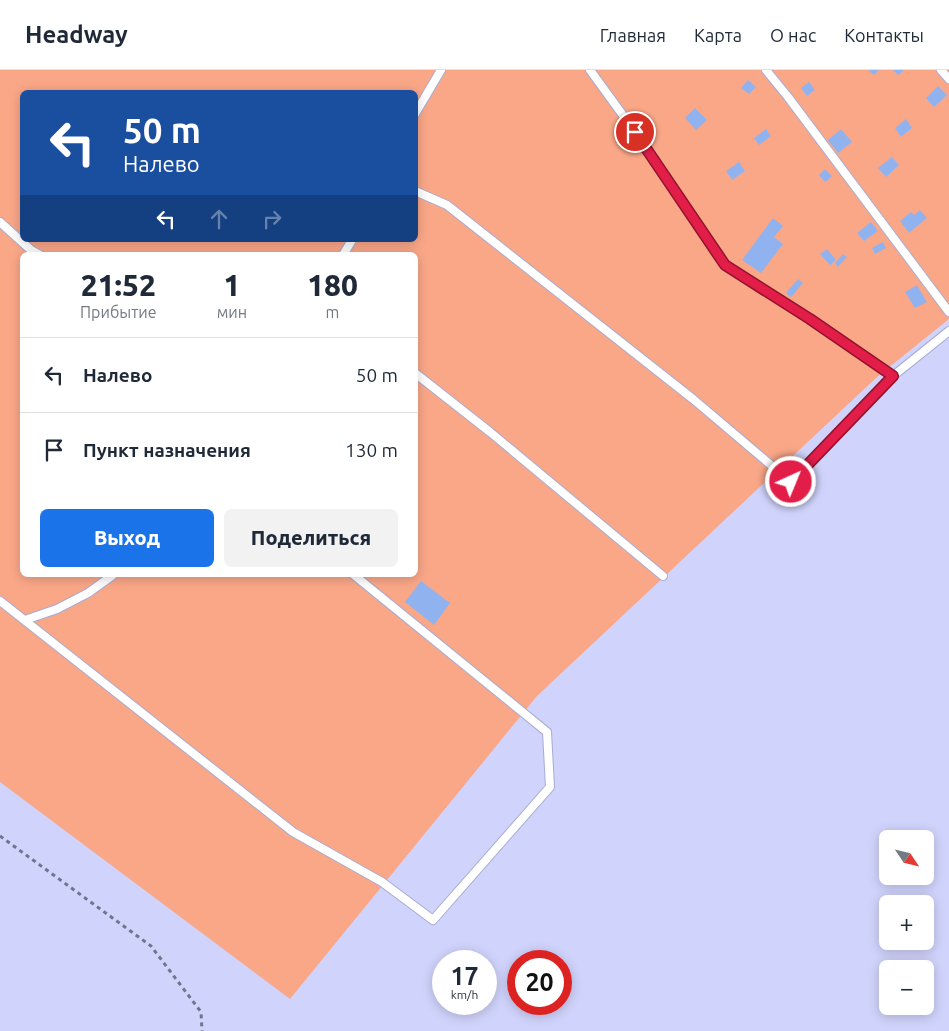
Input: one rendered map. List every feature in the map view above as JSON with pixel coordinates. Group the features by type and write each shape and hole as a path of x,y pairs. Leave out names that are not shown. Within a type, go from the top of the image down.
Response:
{"lane":[{"path":"418,109 440,70"},
{"path":"590,70 646,147 725,265 810,319 893,376"},
{"path":"766,70 949,312"},
{"path":"941,70 949,80"},
{"path":"418,192 447,205 693,399 791,482 893,376 949,331"},
{"path":"0,222 20,240"},
{"path":"23,242 35,252"},
{"path":"418,375 497,438 663,576"},
{"path":"25,620 57,609 88,593 109,577"},
{"path":"0,601 293,832 382,882 433,920 550,787 547,732 356,577"}],"path":[{"path":"0,836 150,946 201,1012 202,1031"}],"shaded area":[{"path":"0,70 949,70 949,319 877,377 537,696 290,999 0,782"}],"building":[{"path":"868,70 879,70 874,75"},
{"path":"893,70 904,70 898,75"},
{"path":"748,80 756,87 749,94 741,88"},
{"path":"809,82 815,90 807,96 801,88"},
{"path":"938,86 947,95 934,107 926,98"},
{"path":"695,108 707,120 696,130 685,118"},
{"path":"906,119 912,128 901,137 895,128"},
{"path":"647,120 656,133 651,137 641,124"},
{"path":"766,129 771,136 759,145 754,138"},
{"path":"841,129 852,142 838,153 828,140"},
{"path":"892,157 899,165 886,177 878,168"},
{"path":"739,162 745,171 732,180 726,171"},
{"path":"825,169 832,176 825,182 819,175"},
{"path":"920,210 927,218 909,233 900,221 911,212 914,215"},
{"path":"773,218 783,226 774,237 783,244 761,273 742,260"},
{"path":"871,222 878,231 864,241 857,233"},
{"path":"883,242 886,248 875,254 872,248"},
{"path":"827,249 836,260 830,265 820,254"},
{"path":"843,254 847,257 838,267 835,263"},
{"path":"798,279 803,283 791,297 786,293"},
{"path":"917,285 927,302 915,308 905,292"},
{"path":"421,581 450,603 434,625 405,602"}],"route":[{"path":"635,132 725,265 810,319 893,376 791,482"}]}
